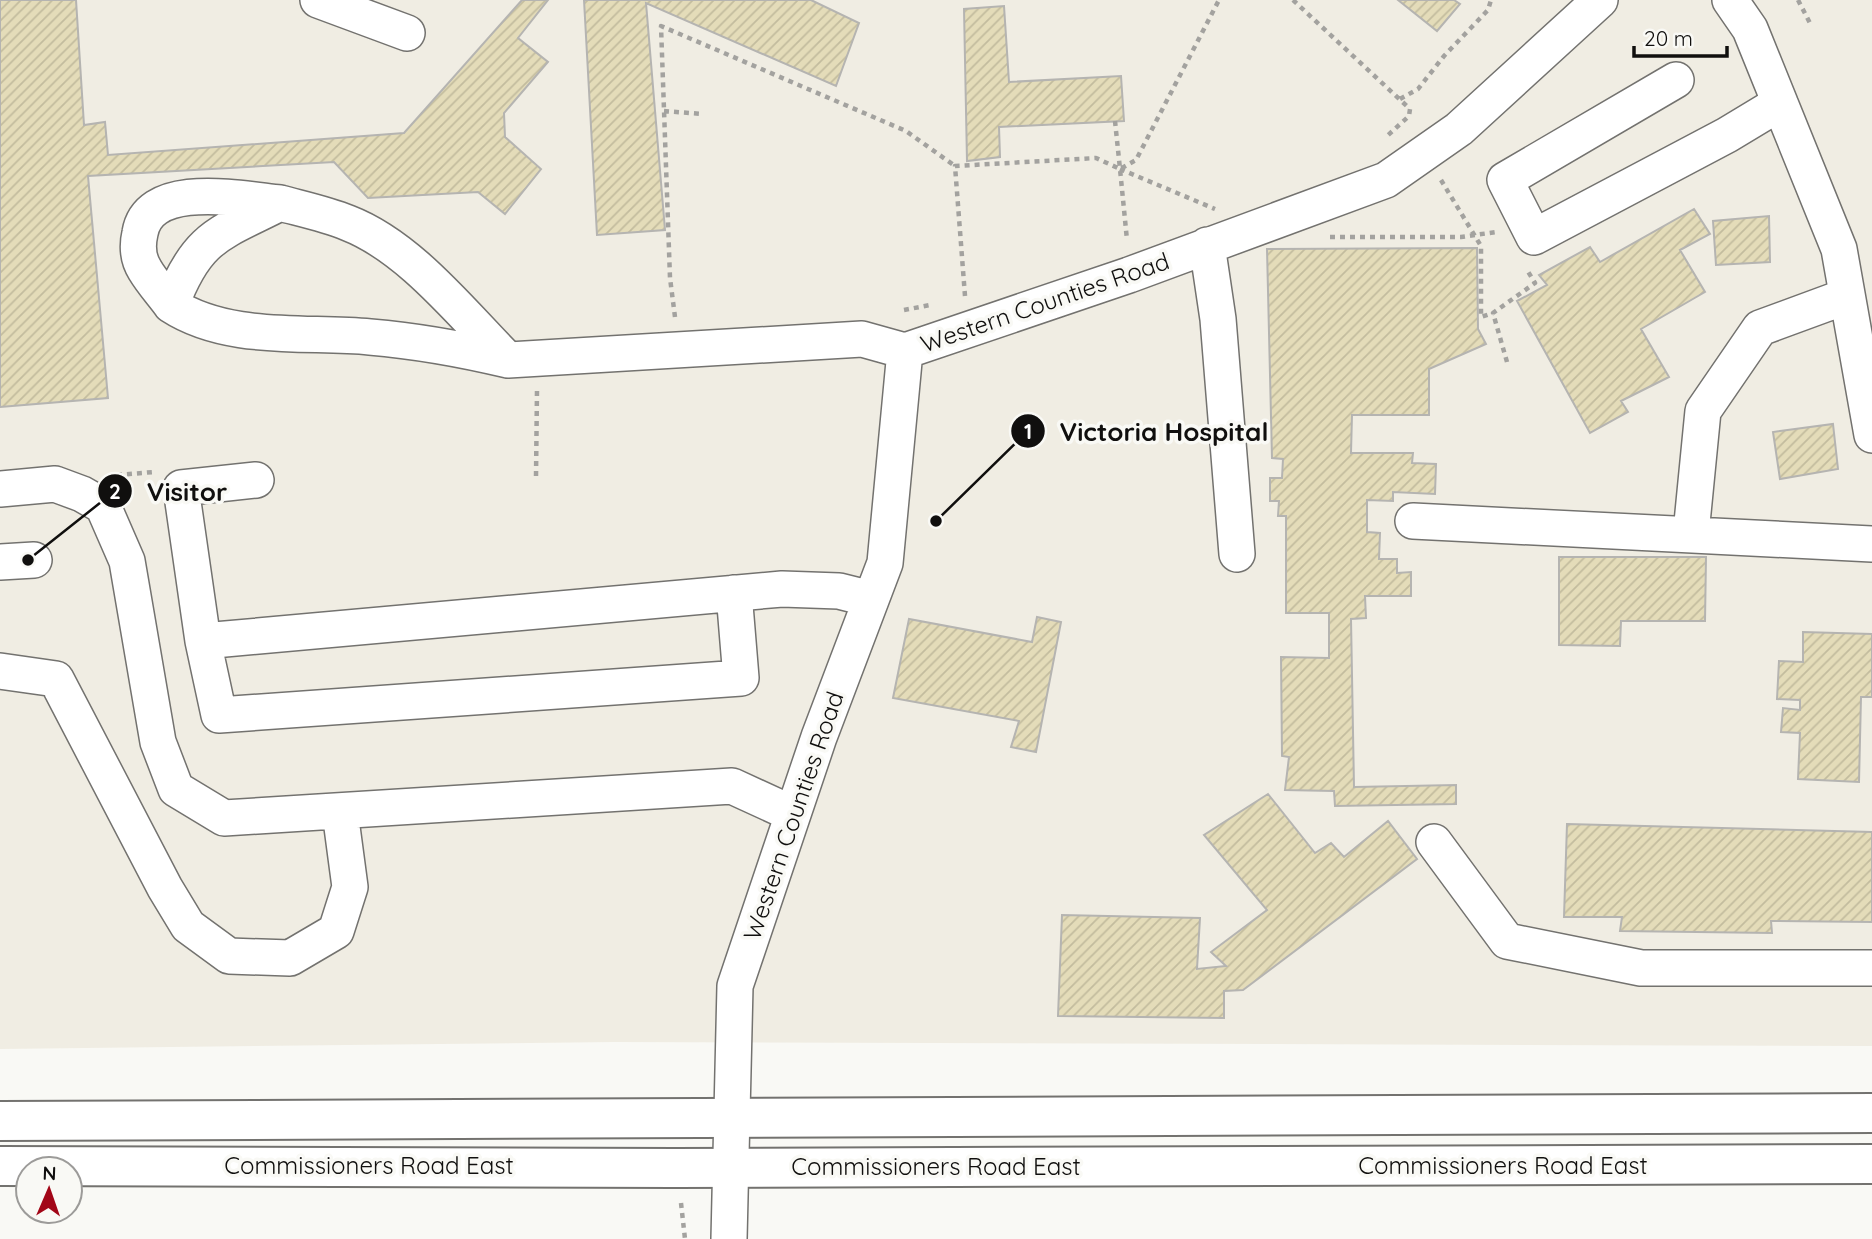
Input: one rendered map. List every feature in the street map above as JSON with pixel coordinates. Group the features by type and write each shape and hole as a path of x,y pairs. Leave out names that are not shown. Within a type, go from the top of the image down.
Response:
{"main road":[{"name":"Commissioners Road East","path":"0,1121 1872,1113"},
{"name":"Commissioners Road East","path":"0,1166 732,1168 1872,1164"}],"street":[{"path":"318,0 407,33"},
{"name":"Western Counties Road","path":"729,1239 735,986 793,814 885,563 905,351 1129,275 1207,231 1386,180 1459,129 1600,0"},
{"path":"1730,0 1750,29 1839,249 1872,435"},
{"path":"1676,80 1504,180 1534,237 1727,135 1780,103"},
{"path":"523,359 398,253 350,223 280,203 189,197 158,204 142,223 137,246 144,269 171,305 190,317 233,328 382,338 523,359 862,339 905,351"},
{"path":"171,305 184,271 211,238 280,203"},
{"path":"1207,231 1218,318 1237,554"},
{"path":"1691,533 1703,411 1760,328 1847,296"},
{"path":"256,480 181,488 203,641 219,715 741,678 734,593"},
{"path":"0,489 55,484 82,494 103,506 128,561 158,742 176,789 224,818 732,786 793,814"},
{"path":"1413,521 1872,544"},
{"path":"0,562 34,560"},
{"path":"203,641 782,589 828,591 872,599"},
{"path":"0,671 56,679 165,888 188,926 229,956 290,958 336,931 350,887 340,812"},
{"path":"1434,842 1507,940 1641,968 1872,968"}],"path":[{"path":"1120,169 1136,160 1219,0"},
{"path":"1293,0 1410,109 1409,116 1378,144"},
{"path":"1400,99 1418,89 1444,56 1488,10 1491,0"},
{"path":"1798,0 1811,25"},
{"path":"679,350 670,278 661,26 906,131 955,166 1096,158 1219,212 1207,231"},
{"path":"664,111 703,114"},
{"path":"1115,121 1129,275"},
{"path":"1425,153 1476,235 1480,246 1482,317 1493,313 1535,283 1523,262"},
{"path":"955,166 969,331"},
{"path":"1322,237 1476,235 1504,231"},
{"path":"904,310 938,305"},
{"path":"1493,313 1507,362"},
{"path":"523,359 536,476"},
{"path":"82,494 116,475 172,470 181,488"},
{"path":"680,1202 685,1239"}],"shaded area":[{"path":"0,0 1872,0 1872,1046 614,1042 0,1049"}],"building":[{"path":"0,0 76,0 84,125 105,122 108,155 404,133 522,0 548,0 518,38 548,62 504,113 505,137 541,169 505,214 478,192 368,198 334,162 88,176 108,398 0,407"},
{"path":"584,0 811,0 859,23 836,86 646,3 665,230 597,235"},
{"path":"1398,0 1454,0 1460,4 1437,31"},
{"path":"1004,6 1009,82 1121,76 1124,121 999,127 1000,157 967,161 964,9"},
{"path":"1694,209 1710,234 1680,250 1705,292 1641,329 1669,377 1621,401 1628,412 1590,433 1517,301 1547,285 1539,275 1590,247 1600,262"},
{"path":"1769,216 1770,262 1716,265 1713,221"},
{"path":"1477,248 1478,329 1486,344 1429,369 1429,415 1352,415 1351,453 1413,453 1412,463 1436,464 1435,494 1393,492 1393,501 1367,500 1367,532 1380,533 1379,559 1397,559 1397,573 1411,572 1411,596 1365,596 1366,618 1351,619 1354,787 1456,785 1456,804 1335,806 1334,791 1285,790 1289,757 1282,756 1281,657 1329,658 1329,613 1286,613 1286,516 1278,516 1279,501 1270,501 1270,478 1282,478 1283,459 1272,458 1267,249"},
{"path":"1833,424 1838,469 1780,479 1773,432"},
{"path":"1559,557 1706,557 1705,621 1621,621 1620,646 1559,645"},
{"path":"1037,617 1061,622 1036,752 1011,747 1019,721 893,698 909,619 1032,642"},
{"path":"1803,632 1872,634 1872,697 1861,697 1859,782 1798,779 1800,733 1781,732 1783,708 1800,710 1800,700 1777,699 1779,661 1803,662"},
{"path":"1268,794 1315,853 1331,843 1344,857 1388,821 1417,859 1243,990 1224,991 1224,1018 1058,1016 1062,915 1200,918 1197,969 1226,966 1211,952 1267,910 1204,835"},
{"path":"1567,824 1872,832 1872,922 1771,921 1772,933 1620,931 1622,917 1564,917"}],"place":[{"name":"Victoria Hospital","path":"936,521"},
{"name":"Visitor","path":"28,560"}]}
